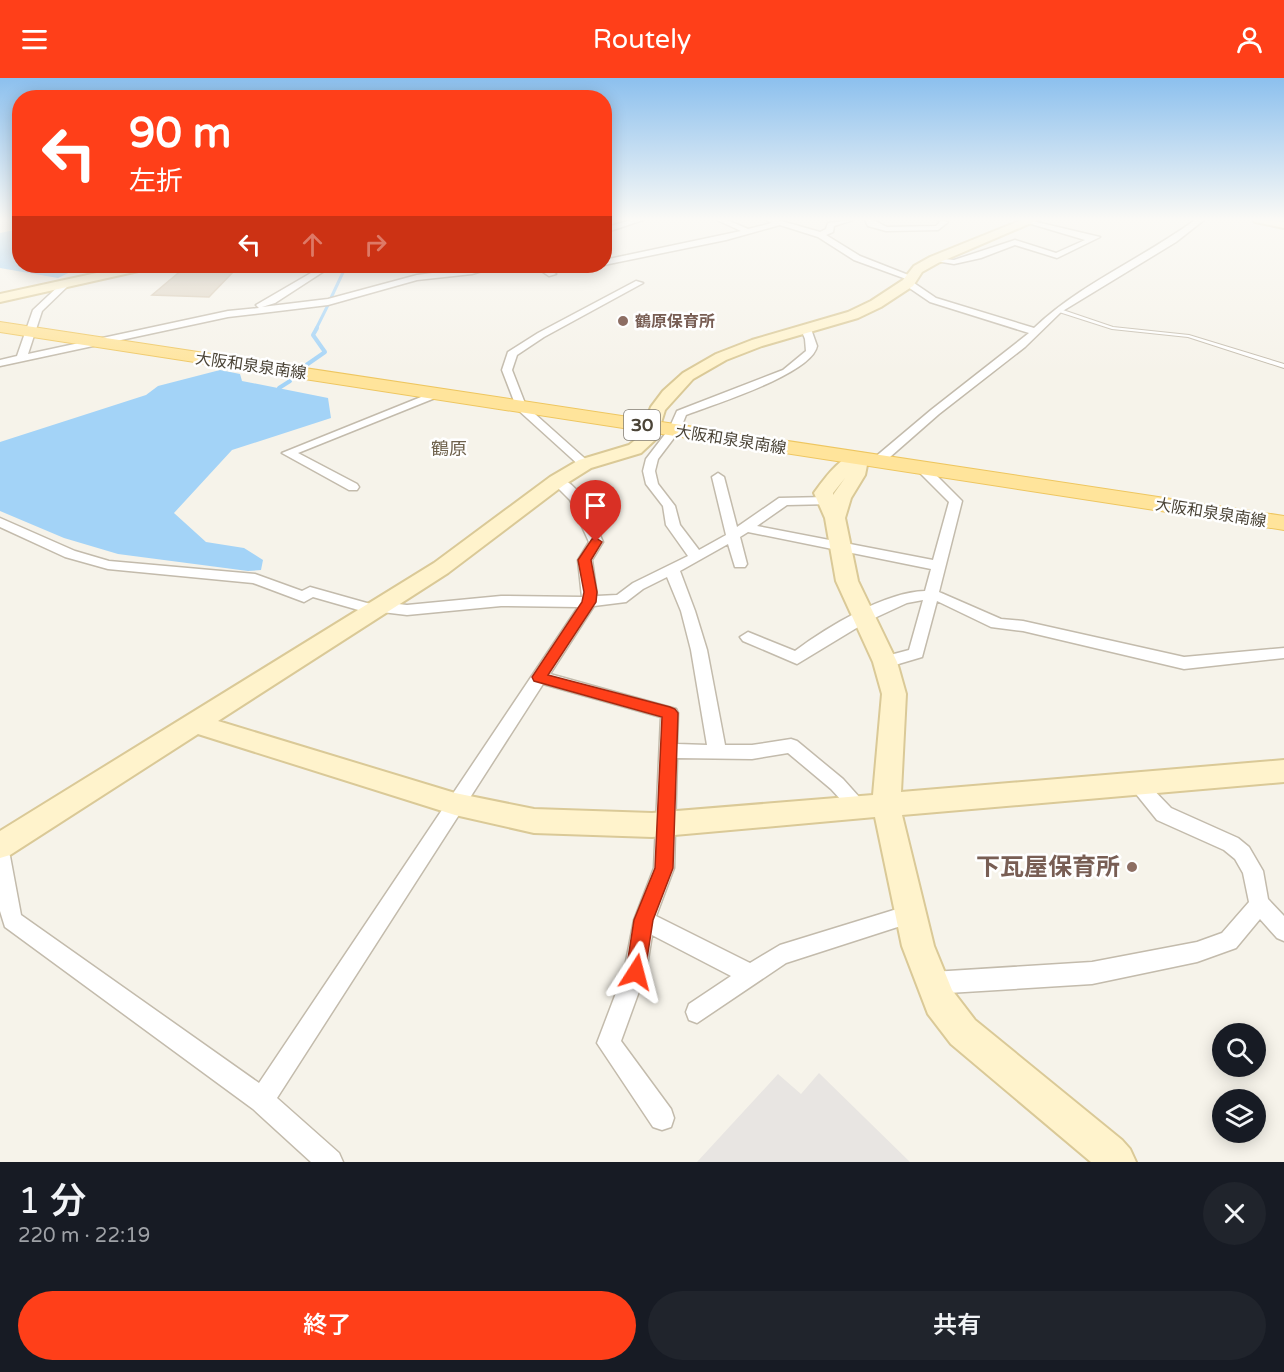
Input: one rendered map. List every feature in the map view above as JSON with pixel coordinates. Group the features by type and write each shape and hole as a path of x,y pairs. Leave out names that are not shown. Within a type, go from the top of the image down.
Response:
{"main road":[{"name":"大阪和泉泉南線","path":"0,327 1284,523"}],"street":[{"path":"887,271 910,280 933,300 1035,332"},
{"path":"0,846 441,568 557,481 585,464 635,449 647,439 657,410 688,376 721,357 853,315 876,304 910,280 917,271"},
{"path":"879,461 935,412 1022,345 1058,310 1123,271"},
{"path":"0,298 112,273"},
{"path":"0,363 228,314 272,301 317,273"},
{"path":"228,314 327,302 417,278 451,273"},
{"path":"22,358 33,318 38,310 67,283"},
{"path":"585,464 521,407 507,370 512,354 541,335 639,283"},
{"path":"697,557 682,540 673,525 669,506 652,484 649,471 652,459 674,430 681,413 787,372 793,365 808,357 813,344 806,329"},
{"path":"353,487 288,453 436,394"},
{"path":"831,509 856,476 859,468 858,459"},
{"path":"885,662 916,653 956,501 922,468"},
{"path":"718,477 738,532 740,564"},
{"path":"262,1100 589,602 590,592 585,560 596,542 575,496 566,485 557,481"},
{"path":"0,522 70,554 108,565 255,579 304,597 310,592 378,608 407,610 501,601 589,602 621,599 638,586 697,557 784,501 831,509"},
{"path":"831,509 847,581 885,662 894,694 873,807 910,914 918,946 940,1002 963,1032 1117,1162"},
{"path":"738,532 840,546 940,566"},
{"path":"672,569 678,590 690,615 709,694 717,752"},
{"path":"748,637 797,658 816,642 864,617 914,596 932,595 998,624 1023,626 1184,663 1284,653"},
{"path":"539,677 670,713 664,868 644,920 636,972 609,1043 662,1118"},
{"path":"195,723 455,804 534,821 666,823 1284,771"},
{"path":"668,752 752,752 791,746 837,784 873,807"},
{"path":"1137,784 1164,814 1231,844 1242,853 1253,871 1259,903 1284,931"},
{"path":"0,856 12,920 262,1100 330,1162"},
{"path":"932,983 1092,973 1197,952 1229,941 1249,920 1259,903"},
{"path":"697,1012 780,955 910,914"},
{"path":"644,920 751,975"}],"lane":[{"path":"1058,310 1112,328 1189,336 1284,366"}],"shaded area":[{"path":"819,1073 910,1162 697,1162 778,1074 801,1094"}],"water":[{"path":"29,273 68,273 58,278"},
{"path":"220,370 240,374 242,381 328,398 331,418 232,450 174,513 206,542 244,548 263,560 261,570 248,571 118,554 64,538 0,511 0,442 146,395 158,386"}],"building":[{"path":"178,273 232,273 209,297 152,295"}],"waterway":[{"path":"330,300 343,273"},
{"path":"316,329 329,303"},
{"path":"302,368 325,352 313,335 317,328"},
{"path":"279,388 290,381"}],"place":[{"name":"鶴原保育所","path":"623,321"},
{"name":"下瓦屋保育所","path":"1132,867"}],"district":[{"name":"鶴原","path":"449,449"}],"route":[{"path":"596,542 585,560 590,592 589,602 539,677 670,713 664,868 644,920 636,972"}]}
